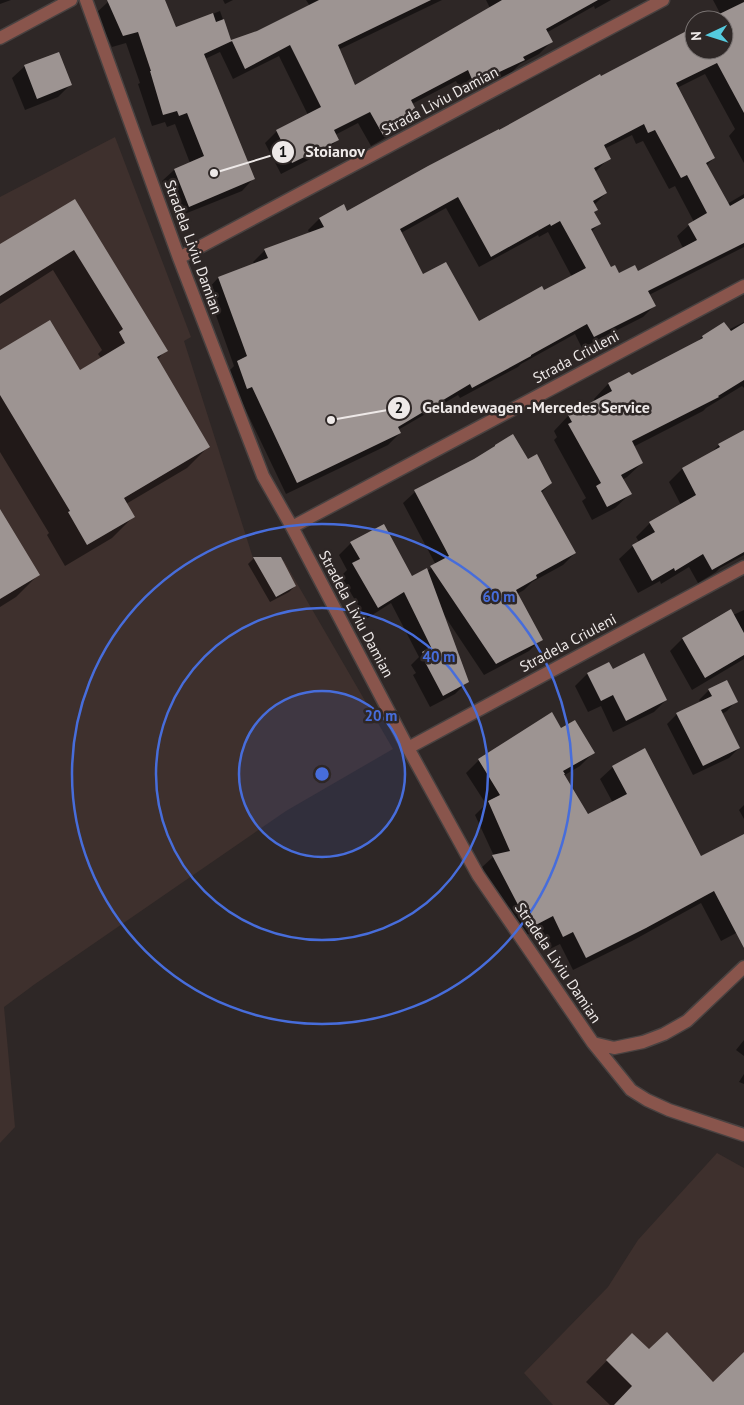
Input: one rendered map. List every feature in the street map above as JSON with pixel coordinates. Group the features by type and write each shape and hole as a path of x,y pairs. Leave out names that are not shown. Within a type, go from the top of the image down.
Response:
{"street":[{"path":"0,38 70,0"},
{"name":"Stradela Liviu Damian","path":"86,0 179,258 263,476 478,875 593,1043 632,1090 647,1100 670,1110 744,1136"},
{"name":"Strada Liviu Damian","path":"179,258 663,0"},
{"name":"Strada Criuleni","path":"292,527 744,286"},
{"name":"Stradela Criuleni","path":"408,748 744,567"},
{"path":"593,1043 614,1048 642,1042 664,1034 687,1021 744,967"}],"shaded area":[{"path":"115,137 191,337 184,341 253,558 284,561 393,749 286,811 4,1007 15,1127 0,1143 0,197"},
{"path":"717,1153 744,1168 744,1405 553,1405 524,1373 608,1287 638,1240"}],"building":[{"path":"107,0 165,0 176,27 213,13 216,22 224,19 231,40 257,31 319,0 431,0 338,45 355,85 502,0 598,0 546,29 553,42 523,57 525,60 474,84 468,70 411,100 417,116 383,135 370,112 334,130 339,140 292,163 276,130 321,107 290,45 245,69 232,41 204,54 255,179 189,207 174,169 204,156 187,113 179,116 177,111 163,115 138,32 123,36"},
{"path":"744,2 744,113 717,63 676,83 715,158 706,163 730,206 744,198 744,243 648,291 656,306 594,337 587,324 472,388 470,384 398,427 401,433 297,483 252,387 247,389 237,361 247,356 218,277 268,258 264,249 324,227 319,218 344,204 347,211 600,74 601,76 684,32 684,60 734,60 734,10 728,10","holes":["644,124 648,133 655,130 681,178 687,175 707,213 688,224 697,240 638,271 635,265 619,273 615,265 611,267 591,229 601,224 594,212 598,210 593,201 607,193 594,168 611,159 604,145","458,197 491,257 550,224 551,226 560,221 586,268 544,290 542,286 479,321 446,262 423,274 400,229"]},
{"path":"59,52 72,85 37,99 24,65"},
{"path":"75,199 168,351 157,357 210,447 124,498 135,517 87,545 68,512 70,511 0,395 0,350 50,320 80,370 125,343 119,332 123,329 74,250 0,296 0,244"},
{"path":"724,322 731,331 744,323 744,380 719,397 632,441 643,463 621,475 632,494 607,507 596,486 601,483 568,424 572,422 568,415 612,391 608,383 629,372 632,375 703,338 702,336"},
{"path":"744,430 744,552 712,570 703,554 675,571 674,568 652,581 632,545 655,532 649,522 696,495 682,468 720,447 718,444"},
{"path":"513,434 528,459 537,454 552,483 541,491 576,553 536,575 537,578 516,590 543,640 496,664 430,566 449,556 414,490 474,459"},
{"path":"0,509 40,575 0,599"},
{"path":"384,524 412,576 427,568 469,682 443,696 425,662 427,661 422,652 431,647 404,592 378,608 352,563 360,559 350,542"},
{"path":"253,557 281,557 296,586 276,597"},
{"path":"731,609 744,633 744,655 705,678 682,638"},
{"path":"644,653 667,700 626,721 613,695 601,701 587,673 609,662 613,669"},
{"path":"727,680 738,702 721,710 740,748 703,766 676,713 712,696 708,689"},
{"path":"552,712 561,728 575,720 595,753 563,771 588,814 627,794 612,766 645,748 701,856 744,834 744,948 714,891 586,958 573,932 563,937 553,916 532,927 527,922 492,855 510,851 488,801 500,795 478,759"},
{"path":"667,1332 713,1382 744,1352 744,1405 614,1405 632,1386 606,1360 632,1333 649,1349"}],"place":[{"name":"Stoianov","path":"214,173"},
{"name":"Gelandewagen -Mercedes Service","path":"331,420"}]}
